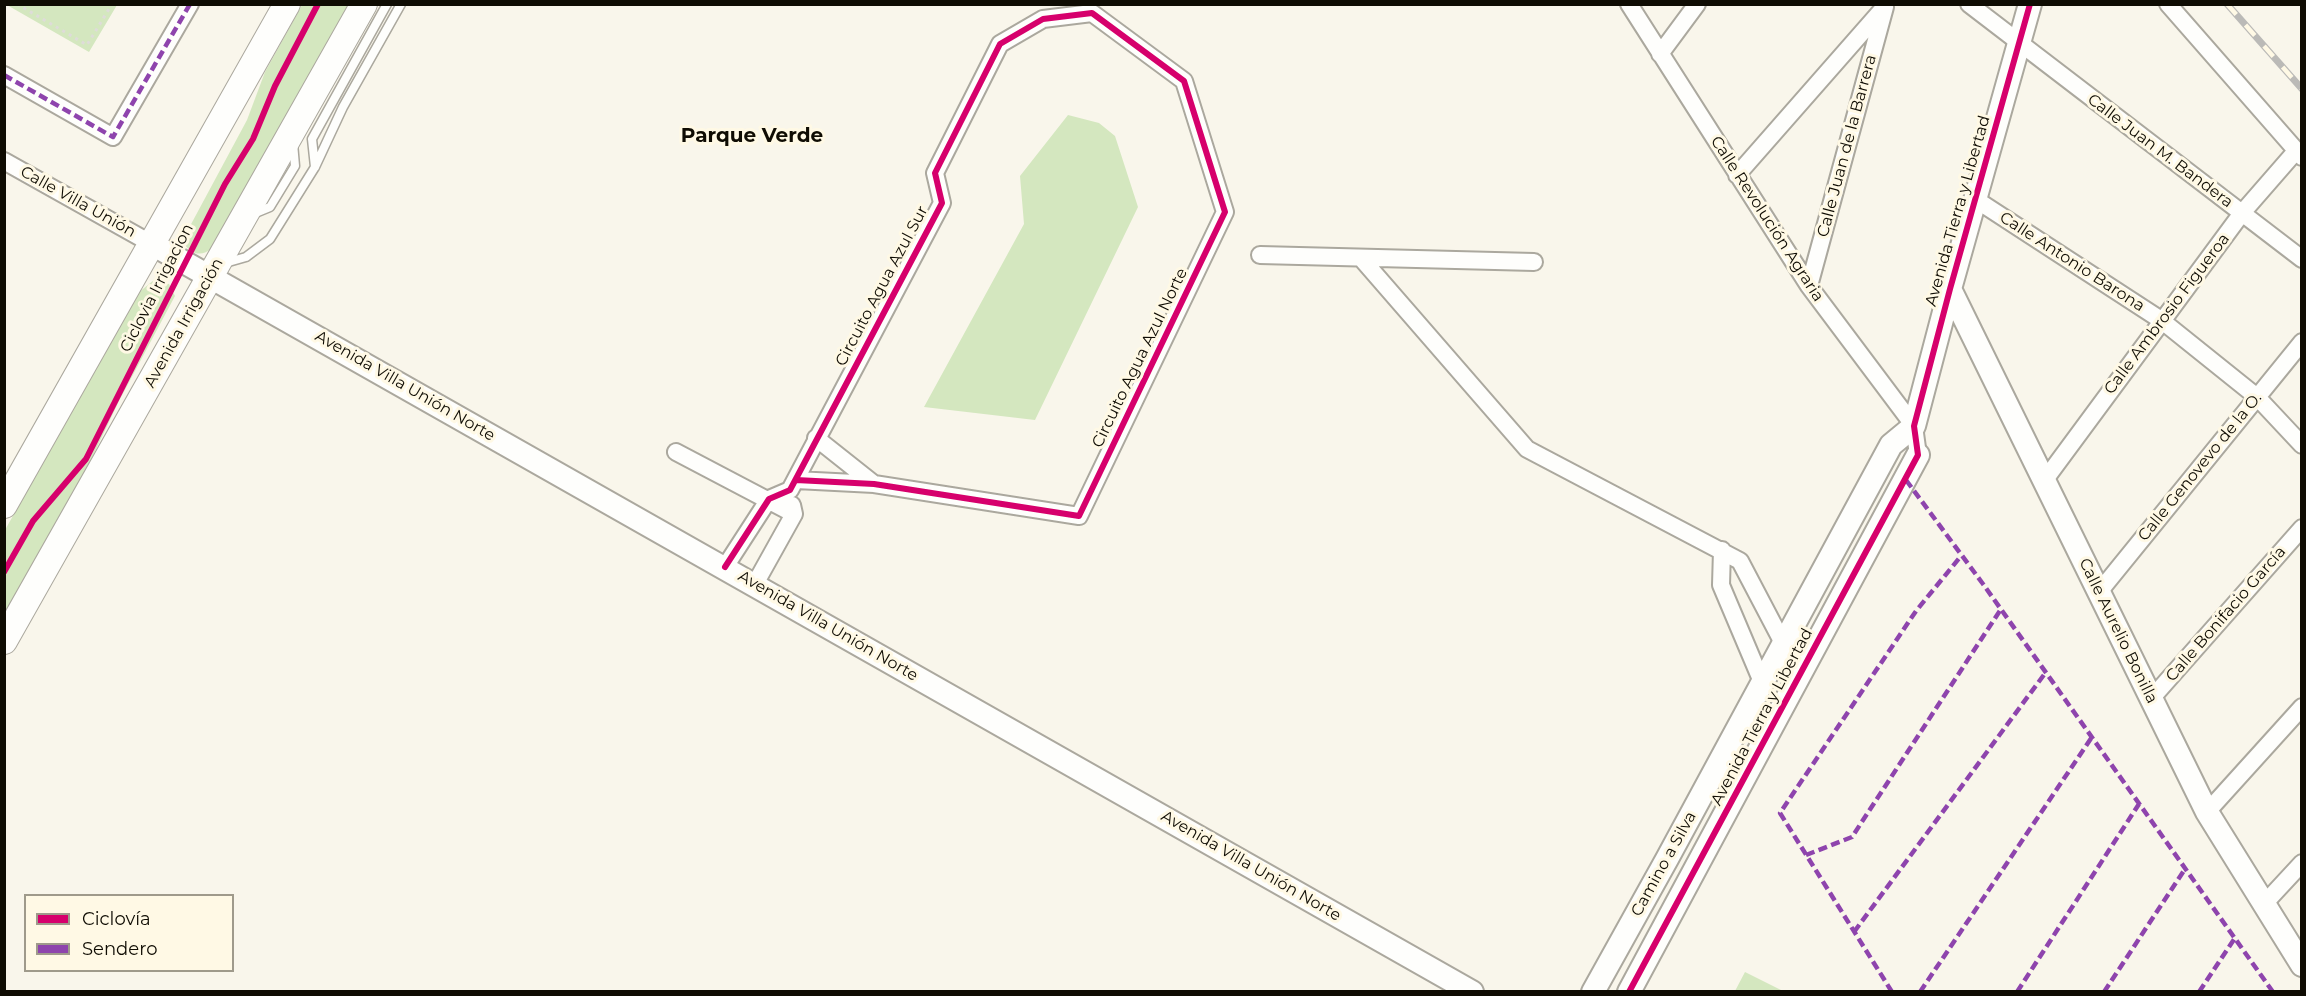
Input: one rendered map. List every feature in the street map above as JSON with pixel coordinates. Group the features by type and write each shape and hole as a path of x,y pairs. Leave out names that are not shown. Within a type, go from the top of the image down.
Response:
{"main road":[{"path":"4,505 287,4"},
{"name":"Avenida Irrigación","path":"4,641 364,4"}],"street":[{"path":"4,75 113,137 190,4"},
{"name":"Calle Revolución Agraria","path":"1629,4 1809,286 1914,426"},
{"path":"1660,54 1697,4"},
{"name":"Calle Juan M. Bandera","path":"1969,4 2301,259"},
{"name":"Avenida Tierra y Libertad","path":"1914,426 2030,4"},
{"path":"2168,4 2299,154"},
{"name":"Calle Juan de la Barrera","path":"1737,175 1885,6"},
{"name":"Calle Juan de la Barrera","path":"1809,286 1885,6"},
{"name":"Circuito Agua Azul Sur","path":"793,485 942,203 935,173 1000,44 1043,19 1092,13 1184,81 1225,213"},
{"name":"Calle Ambrosio Figueroa","path":"2044,481 2242,213 2299,154"},
{"name":"Calle Villa Unión","path":"4,160 152,244"},
{"name":"Calle Antonio Barona","path":"1975,199 2161,320 2257,397 2301,445"},
{"name":"Circuito Agua Azul Norte","path":"874,484 1079,516 1225,213"},
{"name":"Avenida Villa Unión Norte","path":"152,244 214,271 725,567 1472,992"},
{"path":"1260,255 1534,262"},
{"path":"1361,258 1527,449 1740,561 1783,643 1810,655"},
{"name":"Calle Aurelio Bonilla","path":"1950,289 2207,812 2301,965"},
{"name":"Calle Genovevo de la O.","path":"2099,592 2301,342"},
{"path":"1914,426 1918,455"},
{"name":"Camino a Silva","path":"1593,992 1740,726 1891,445 1914,426"},
{"path":"816,438 874,484"},
{"path":"676,452 794,514"},
{"name":"Avenida Tierra y Libertad","path":"1629,992 1918,455"},
{"path":"725,567 769,499 793,485 874,484"},
{"path":"755,584 794,514 793,485"},
{"name":"Calle Bonifacio García","path":"2151,699 2301,528"},
{"path":"1722,550 1721,585 1762,682"},
{"path":"2207,812 2301,707"},
{"path":"1740,726 1766,739"},
{"path":"1667,859 1693,874"},
{"path":"2264,904 2301,863"}],"lane":[{"path":"315,167 312,139 387,4"},
{"path":"214,271 246,257 270,239 315,167 343,107 401,4"}],"path":[{"path":"16,4 87,45 112,4"}],"green space":[{"path":"7,5 117,5 89,52"},
{"path":"302,5 348,5 212,248 200,254 192,252 182,241 247,120 265,72"},
{"path":"1068,115 1099,123 1115,136 1138,207 1035,420 924,407 1024,224 1020,176"},
{"path":"154,280 169,284 175,296 119,401 87,468 5,615 5,530 138,293"},
{"path":"1745,972 1783,991 1735,991"}],"railway":[{"path":"2227,4 2302,89"}],"marked path":[{"path":"4,75 113,137 190,4"},
{"path":"1906,480 1983,584 2273,992"},
{"path":"1892,992 1780,813 1916,611 1961,556"},
{"path":"1806,855 1852,837 2001,609"},
{"path":"1854,932 2046,672"},
{"path":"1920,992 2092,737"},
{"path":"2017,992 2139,804"},
{"path":"2104,992 2185,869"},
{"path":"2199,992 2235,938"}],"cycle path":[{"name":"Ciclovia Irrigacion","path":"4,572 33,521 86,459 225,184 253,139 275,86 318,4"},
{"path":"1629,992 1918,455 1914,426 2030,4"},
{"path":"725,567 769,499 790,490 942,203 935,173 1000,44 1043,19 1092,13 1184,81 1225,212 1079,516 874,484 796,480"}],"district":[{"name":"Parque Verde","path":"752,136"}]}
